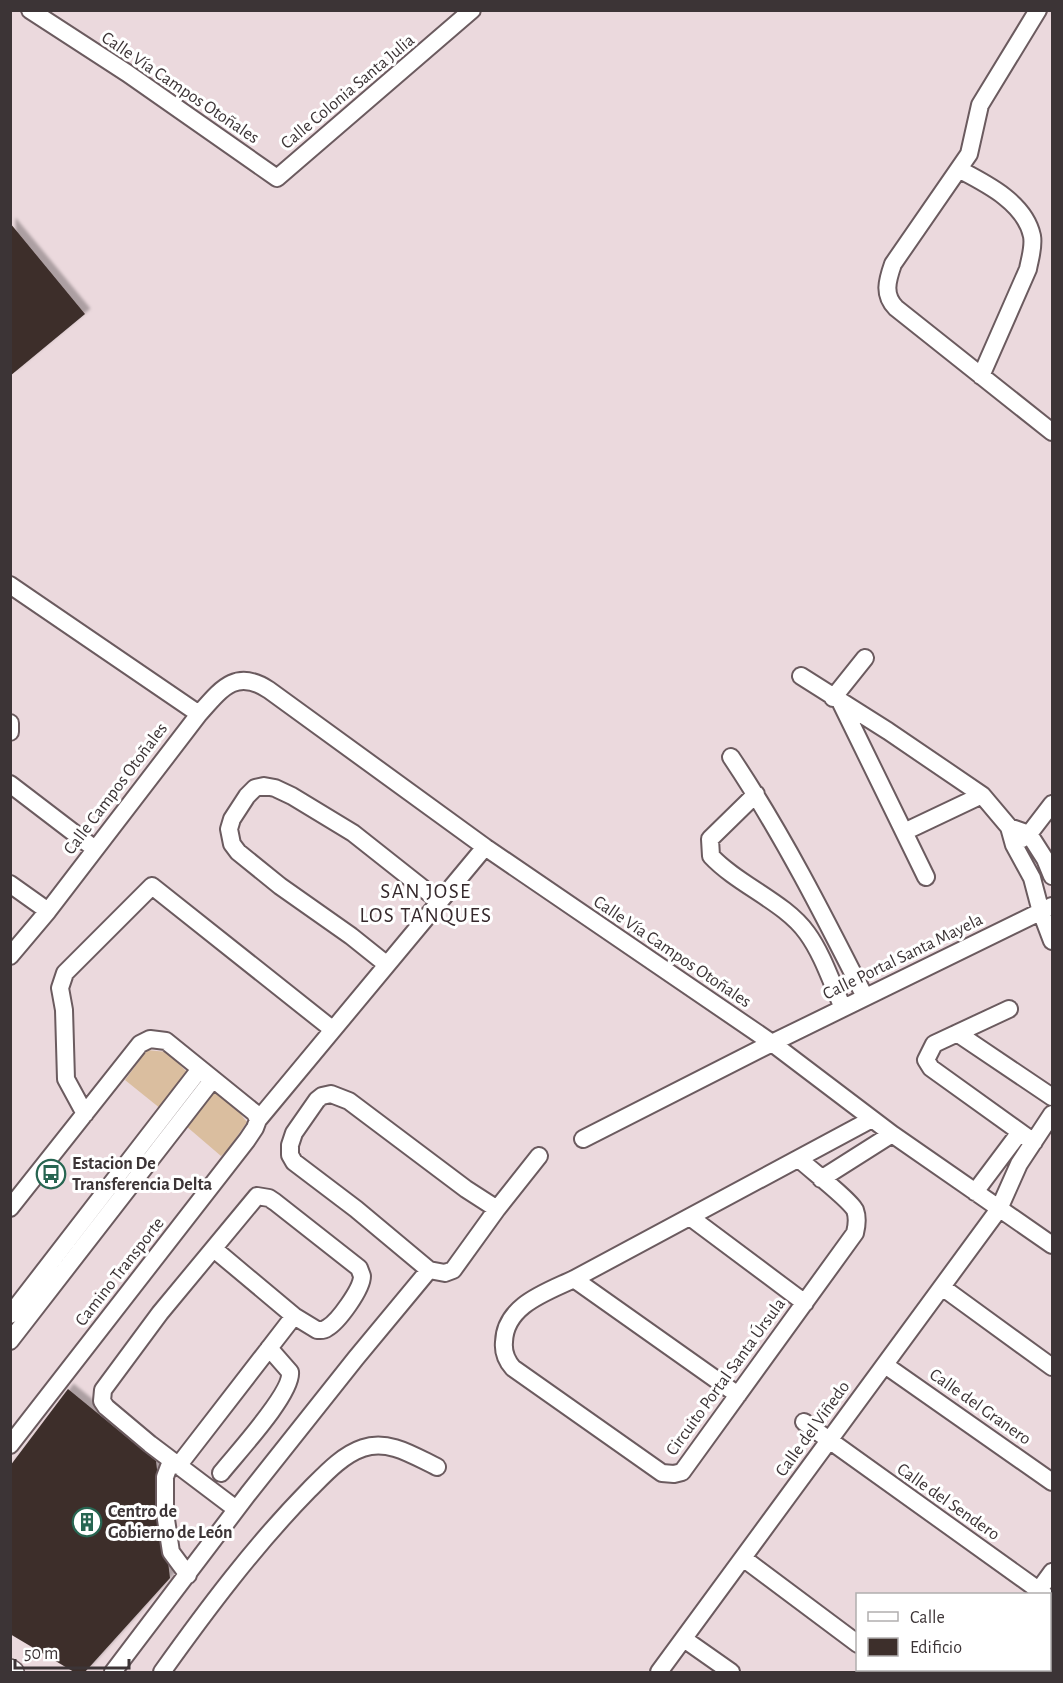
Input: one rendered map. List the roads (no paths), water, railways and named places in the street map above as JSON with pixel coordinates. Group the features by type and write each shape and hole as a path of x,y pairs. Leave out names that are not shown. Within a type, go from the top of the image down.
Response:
{"street":[{"name":"Calle Vía Campos Otoñales","path":"30,10 127,73 277,178"},
{"name":"Calle Colonia Santa Julia","path":"277,178 472,10"},
{"path":"1038,10 980,105 969,154 960,170 893,264 887,294 890,302 897,308 1053,432"},
{"path":"960,170 1000,194 1027,221 1032,237 1032,253 1022,285 981,376"},
{"path":"10,585 199,714"},
{"path":"837,700 865,658"},
{"path":"801,676 888,731 982,795 1009,827 1014,845 1047,909 1053,941"},
{"name":"Calle Campos Otoñales","path":"11,956 199,714 219,692 231,683 241,680 251,680 269,690"},
{"name":"Calle Vía Campos Otoñales","path":"269,690 485,847 771,1043 892,1134 1053,1245"},
{"path":"837,700 926,877"},
{"path":"10,723 10,732"},
{"path":"863,749 888,731"},
{"path":"731,757 756,794 815,899 865,997"},
{"path":"10,784 95,849"},
{"path":"386,964 238,852 232,844 229,829 232,819 246,796 255,788 264,786 276,788 292,796 353,833 439,901"},
{"path":"756,794 710,839 711,856 741,882 787,913 807,933 820,955 843,1008"},
{"path":"904,832 982,795"},
{"path":"1014,845 1029,834 1053,804"},
{"path":"1009,827 1029,834 1046,859 1053,876"},
{"name":"Camino Transporte","path":"10,1445 247,1140 258,1120 485,847"},
{"path":"10,884 48,911"},
{"path":"85,1114 66,1079 64,1010 60,988 65,973 152,886 332,1029"},
{"path":"787,913 815,899"},
{"name":"Calle Portal Santa Mayela","path":"583,1139 771,1043 1047,909"},
{"path":"1009,1009 934,1044 926,1060 931,1068 1027,1137"},
{"path":"957,1033 1053,1097"},
{"path":"10,1208 140,1044 150,1039 166,1041 255,1113 258,1120"},
{"path":"10,1315 206,1074"},
{"path":"10,1341 206,1074"},
{"path":"497,1209 466,1189 349,1101 331,1094 326,1094 317,1100 291,1138 289,1150 294,1162 356,1209 429,1270 440,1273 453,1270 539,1156"},
{"path":"975,1192 1027,1137 1053,1114"},
{"name":"Circuito Portal Santa Úrsula","path":"799,1159 850,1203 858,1224 855,1233 682,1472 669,1475 655,1468 513,1368 505,1354 504,1335 513,1315 536,1297 574,1279 872,1119"},
{"path":"821,1179 892,1134"},
{"name":"Calle del Viñedo","path":"659,1672 999,1209 1019,1164 1027,1137"},
{"path":"214,1250 294,1316 317,1330 326,1329 358,1291 362,1276 359,1268 275,1202 261,1196 254,1198 112,1375 101,1396 106,1407 236,1509"},
{"path":"690,1217 805,1303"},
{"path":"114,1672 236,1509 429,1270"},
{"path":"574,1279 738,1395"},
{"path":"942,1287 1053,1366"},
{"path":"188,1575 171,1552 165,1513 165,1477 294,1316"},
{"path":"221,1473 271,1411 289,1384 290,1371 269,1348"},
{"name":"Calle del Granero","path":"885,1365 1053,1482"},
{"name":"Calle del Sendero","path":"804,1422 1040,1593"},
{"path":"162,1672 280,1520 342,1459 363,1448 381,1445 400,1449 437,1467"},
{"path":"743,1558 856,1643"},
{"path":"1045,1593 1053,1572"},
{"path":"684,1639 731,1672"}],"place":[{"name":"Estacion De Transferencia Delta","path":"51,1174"},
{"name":"Centro de Gobierno de León","path":"87,1522"}],"district":[{"name":"SAN JOSE LOS TANQUES","path":"426,903"}]}
